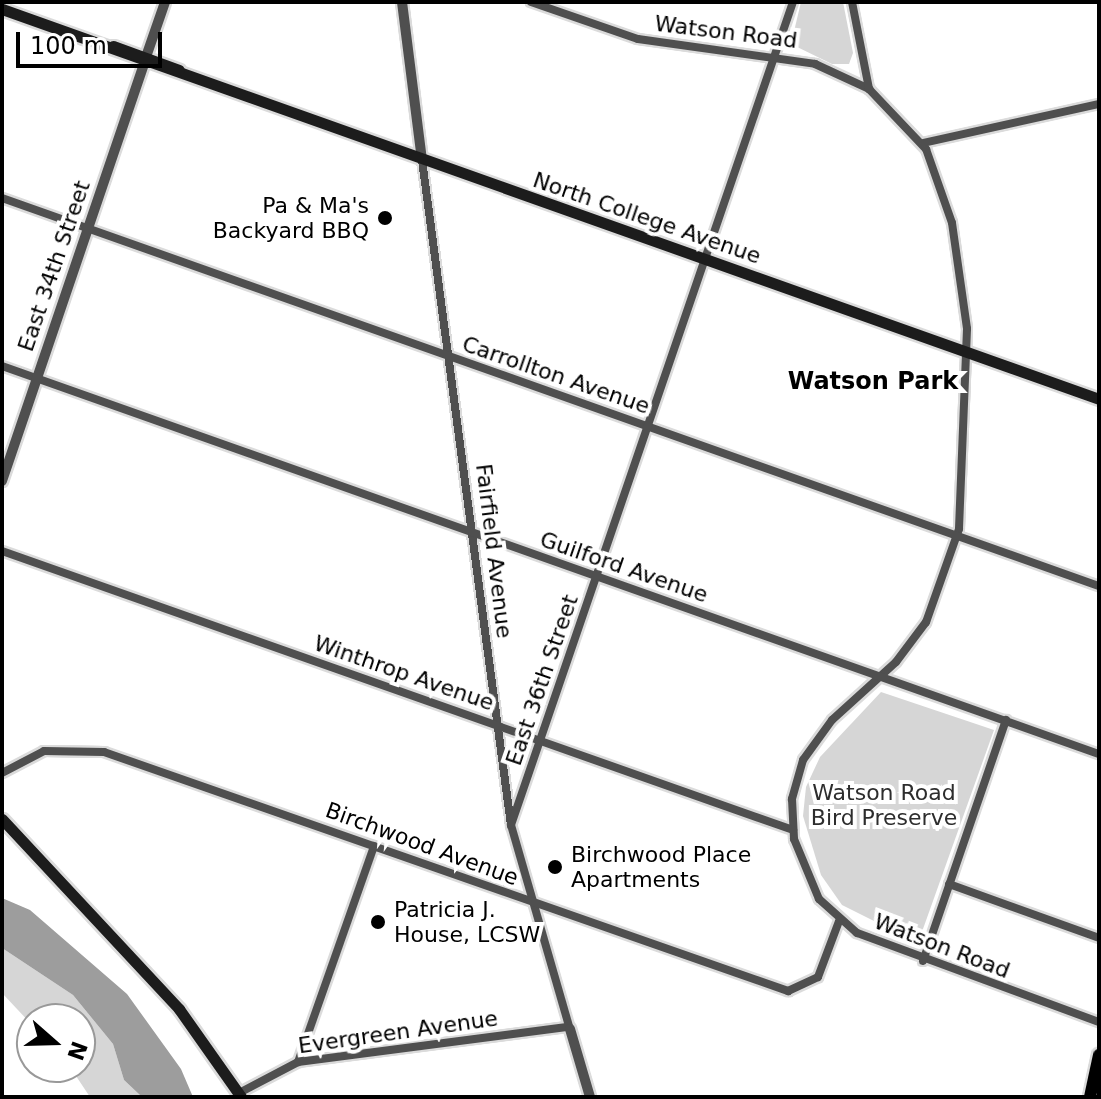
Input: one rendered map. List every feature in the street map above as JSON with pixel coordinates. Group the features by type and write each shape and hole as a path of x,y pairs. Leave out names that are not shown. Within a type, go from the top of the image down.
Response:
{"main road":[{"name":"North College Avenue","path":"2,9 1099,399"},
{"path":"2,819 179,1009 240,1095"},
{"path":"1090,1097 1099,1055"}],"street":[{"name":"East 34th Street","path":"2,481 165,2"},
{"name":"Fairfield Avenue","path":"402,2 511,825 590,1097"},
{"name":"Watson Road","path":"531,2 638,39 775,55 869,89 923,143 954,232 967,352 967,448 958,536 930,614 881,676 810,748 794,785 793,830 809,883 839,921 923,961 1099,1022"},
{"name":"East 36th Street","path":"511,825 793,2"},
{"path":"852,2 869,89"},
{"path":"923,143 1099,104"},
{"name":"Carrollton Avenue","path":"2,198 1099,586"},
{"name":"Guilford Avenue","path":"2,366 1099,754"},
{"name":"Winthrop Avenue","path":"2,551 793,830"},
{"path":"923,961 1006,720"},
{"name":"Birchwood Avenue","path":"2,773 44,751 96,750 788,991 821,972 839,921"},
{"path":"298,1062 374,846"},
{"path":"949,884 1099,938"},
{"name":"Evergreen Avenue","path":"240,1095 298,1062 570,1028"}],"green space":[{"path":"801,2 843,2 853,53 849,64 832,64 791,44"},
{"name":"Watson Road Bird Preserve","path":"881,692 994,730 918,943 842,905 821,875 803,816 806,787 820,757"},
{"path":"2,948 73,995 80,1003 16,1003 16,1008 2,993"},
{"path":"96,1023 113,1044 124,1080 142,1097 90,1097 81,1083 96,1083"}],"shaded area":[{"path":"2,898 30,910 127,994 181,1069 193,1097 142,1097 124,1080 113,1044 96,1023 96,1003 80,1003 73,995 2,948"}],"place":[{"name":"Pa & Ma's Backyard BBQ","path":"385,218"},
{"name":"Birchwood Place Apartments","path":"555,867"},
{"name":"Patricia J. House, LCSW","path":"378,922"}],"district":[{"name":"Watson Park","path":"873,382"}]}
